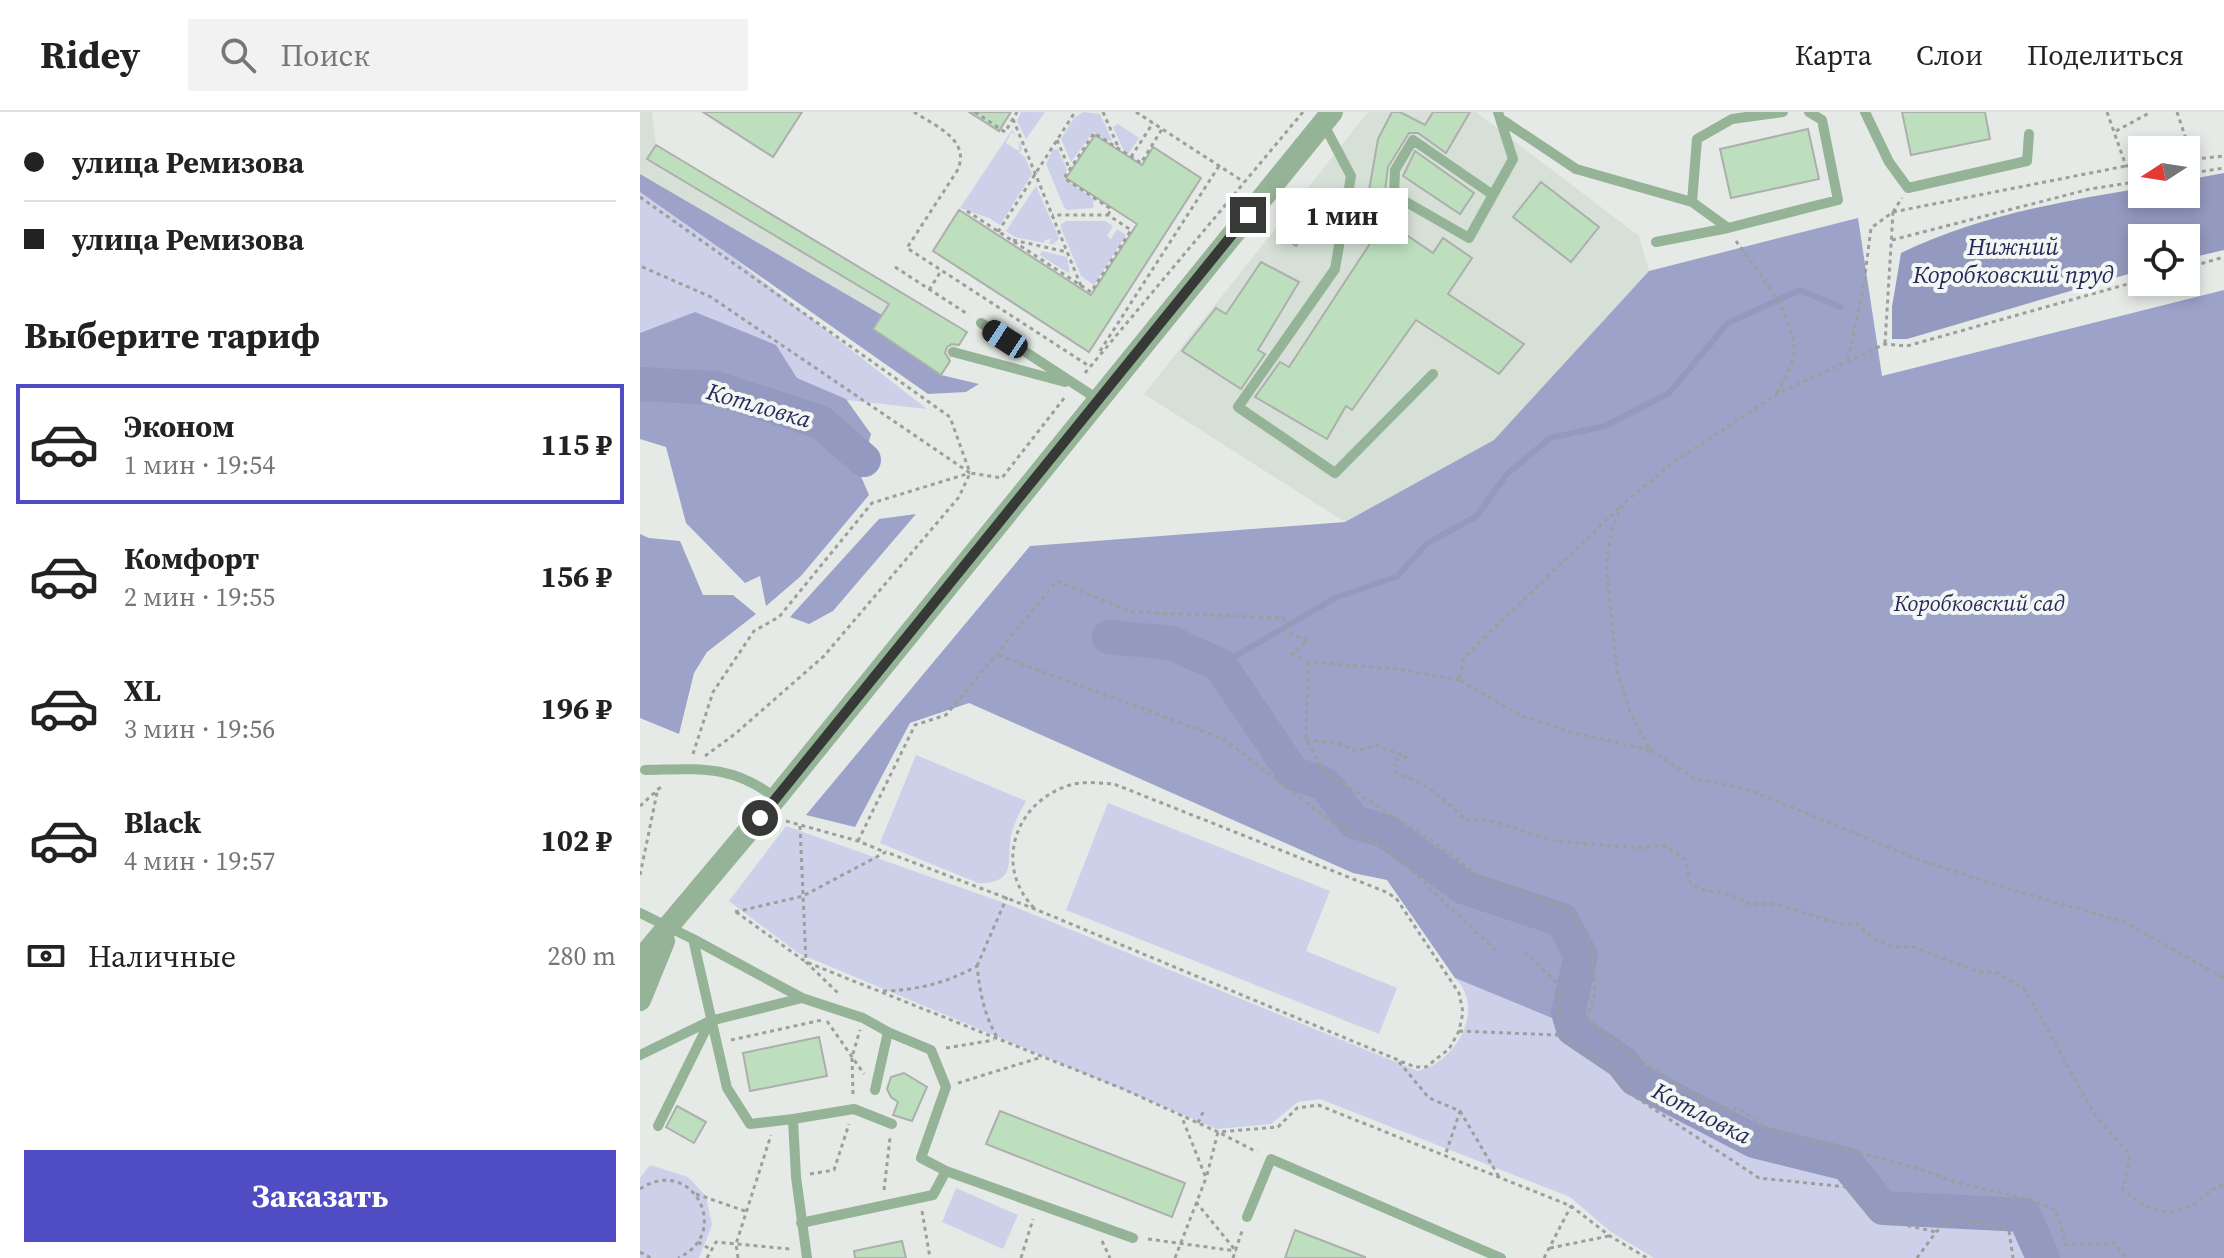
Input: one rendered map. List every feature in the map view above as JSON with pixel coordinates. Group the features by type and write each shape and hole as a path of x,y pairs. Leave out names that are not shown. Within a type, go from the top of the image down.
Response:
{"street":[{"path":"640,960 776,798 1327,118"},
{"path":"640,1000 668,929"}],"lane":[{"path":"1692,202 1697,139 1732,119 1783,112"},
{"path":"1656,242 1728,228 1838,200 1822,120 1809,112"},
{"path":"1865,112 1889,162 1908,188 2027,161 2029,134"},
{"path":"1499,115 1576,169 1692,202 1728,228"},
{"path":"1493,195 1413,140 1395,170 1394,195 1469,238 1493,195 1513,159 1499,115"},
{"path":"1327,118 1351,176 1335,269 1238,407 1335,473 1433,374"},
{"path":"981,323 1099,400"},
{"path":"953,352 1075,384"},
{"path":"645,770 688,769 732,773 758,784 776,798"},
{"path":"640,913 802,998 863,1018 931,1050 946,1087 921,1158 946,1171 1133,1238"},
{"path":"693,939 727,1088 750,1124 854,1109 892,1124"},
{"path":"640,1055 710,1021 802,998"},
{"path":"658,1126 710,1021"},
{"path":"875,1090 888,1032"},
{"path":"793,1119 806,1254"},
{"path":"1247,1217 1271,1159 1501,1258"},
{"path":"801,1223 933,1195 946,1171"}],"path":[{"path":"914,112 951,136 961,153 957,171 907,248 1090,367"},
{"path":"975,112 1005,132 1017,112"},
{"path":"998,232 1075,112"},
{"path":"1103,112 1119,149"},
{"path":"1136,112 1244,182"},
{"path":"640,266 711,297 970,473 1002,478 1075,384 1303,112"},
{"path":"1847,361 1863,291 1871,228 1893,212 2126,166 2107,112"},
{"path":"2114,132 2151,112"},
{"path":"2177,112 2185,136"},
{"path":"1013,119 1081,286"},
{"path":"1131,157 1153,123"},
{"path":"1108,215 1111,209 1064,178 1094,133 1141,163 1162,129"},
{"path":"1057,140 1070,170"},
{"path":"2200,159 2224,156"},
{"path":"1090,367 1219,166"},
{"path":"2200,172 2224,168"},
{"path":"1892,240 2090,189 2128,183"},
{"path":"640,197 950,417 970,473 959,497 824,656 735,734 658,788 640,806"},
{"path":"967,211 1091,292 1131,230 1108,215 1052,215"},
{"path":"1885,344 1893,212"},
{"path":"1728,228 1777,302 1789,329 1794,353 1777,394"},
{"path":"1011,240 1067,252"},
{"path":"2200,264 2224,257"},
{"path":"895,267 981,323"},
{"path":"929,290 941,271"},
{"path":"1459,680 1464,657 1622,505 1671,464 1777,394 1885,344 1907,346 2128,284"},
{"path":"688,769 713,692 754,631 779,617 872,503 970,473"},
{"path":"1622,505 1612,530 1606,563 1617,671 1630,712 1650,750"},
{"path":"858,841 915,725 946,715 1057,581 1132,612 1283,618 1291,634 1308,641 1292,653 1308,662 1398,669 1459,680 1522,716 1570,732 1650,750 1694,778 1750,790 1912,857 2125,922 2224,978"},
{"path":"998,655 1224,739 1338,827 1388,848 1498,953"},
{"path":"1308,662 1306,740 1325,772 1435,843 1482,878 1571,910 1592,949 1595,993 1587,1019 1631,1055 1709,1104 1744,1111 1763,1127 1910,1166 1955,1182 2032,1200 2056,1210 2066,1245 2115,1243 2126,1258"},
{"path":"1306,740 1337,743 1356,751 1376,745 1389,748 1406,757 1394,760 1397,774 1416,779 1439,794 1466,820 1499,823 1555,841 1639,848 1664,845 1685,859 1690,882 1698,889 1732,895 1749,904 1777,904 1839,924 1858,924 1876,940 1893,947 1915,947 1975,971 1999,973 2026,991 2095,1115 2130,1155 2123,1190 2149,1210 2179,1210 2194,1205 2213,1187 2224,1185"},
{"path":"786,821 858,841 1007,897 1035,909 1415,1067 1426,1067 1449,1049 1459,1031 1463,1012 1459,993 1396,898 1114,784 1073,784 1049,793 1030,809 1017,831 1012,853 1014,876 1022,896 1035,909"},
{"path":"640,875 658,788"},
{"path":"800,826 806,962"},
{"path":"863,1018 806,962 735,912 803,896 886,852"},
{"path":"998,1039 986,1017 977,966 1007,897"},
{"path":"1525,952 1562,988 1557,1035"},
{"path":"806,962 1181,1115 1271,1159"},
{"path":"880,991 908,990 936,984 977,966"},
{"path":"814,1002 875,1090"},
{"path":"716,1043 825,1019"},
{"path":"1459,1031 1557,1035 1610,1068 1634,1096 1759,1178 1847,1187 1871,1217 1936,1232"},
{"path":"931,1050 998,1039"},
{"path":"946,1087 1043,1057"},
{"path":"1396,1059 1429,1098 1460,1111 1500,1178"},
{"path":"1218,1132 1278,1127 1297,1108 1318,1105 1571,1206 1610,1236 1647,1258"},
{"path":"1198,1123 1204,1110"},
{"path":"1445,1156 1460,1111"},
{"path":"1181,1115 1206,1178"},
{"path":"738,1258 736,1244 775,1121"},
{"path":"882,1205 892,1124"},
{"path":"1175,1258 1206,1178 1218,1132"},
{"path":"640,1189 660,1180 674,1181 696,1194 747,1212"},
{"path":"678,1258 687,1254 703,1232 705,1219 696,1194"},
{"path":"919,1200 930,1258"},
{"path":"1196,1202 1236,1251"},
{"path":"1021,1258 1038,1204"},
{"path":"1544,1258 1571,1206"},
{"path":"1233,1258 1247,1217"},
{"path":"1917,1258 1936,1232 1953,1218 2009,1231 2013,1258"},
{"path":"1550,1248 1610,1236"},
{"path":"1133,1238 1236,1251"},
{"path":"698,1242 712,1250"},
{"path":"707,1258 716,1242 806,1254"},
{"path":"640,1252 651,1258"}],"shaded area":[{"path":"640,112 652,112 656,145 967,332 941,375 873,329 882,315 640,174"},
{"path":"1021,112 1045,112 1026,139 1017,121"},
{"path":"1083,112 1100,114 1112,140 1108,141 1093,132 1071,162 1061,139 1074,118"},
{"path":"1368,112 1476,112 1639,236 1649,271 1494,440 1345,522 1144,394"},
{"path":"1118,124 1139,138 1128,154 1113,127"},
{"path":"1012,130 1018,138 1012,132 1006,143 1019,151 1019,142 1022,149 1019,153 1025,157 1032,174 1000,225 960,208"},
{"path":"1058,149 1067,170 1063,178 1094,199 1093,208 1067,210 1064,207 1046,164 1053,150"},
{"path":"640,185 927,409 640,377"},
{"path":"1036,186 1059,238 1054,244 1049,244 1051,239 1044,243 1015,237 1006,231"},
{"path":"1066,221 1105,221 1113,226 1107,236 1111,239 1117,229 1126,235 1094,285 1081,276 1061,228"},
{"path":"1042,251 1067,257 1070,272 1040,255"},
{"path":"916,755 1026,801 1012,831 1008,869 999,880 978,883 880,843"},
{"path":"1108,803 1330,891 1306,951 1397,988 1379,1034 1066,910"},
{"path":"786,826 1010,905 1418,1071 1444,1057 1462,1033 1468,1004 1455,978 1576,1028 1625,1061 1637,1076 1756,1138 1849,1161 1894,1204 2026,1211 2049,1258 1654,1258 1611,1232 1570,1197 1320,1099 1298,1102 1271,1124 1217,1129 798,953 729,901"},
{"path":"650,1165 688,1177 706,1196 712,1225 699,1258 640,1258 640,1178"},
{"path":"956,1188 1018,1215 1003,1249 942,1222"}],"green space":[{"path":"640,174 882,315 874,329 941,375 979,384 966,392 928,394 640,192"},
{"name":"Коробковский сад","path":"1858,218 1882,376 2224,290 2224,1258 2049,1258 2026,1211 1894,1204 1849,1161 1756,1138 1637,1076 1625,1061 1576,1028 1455,978 1387,880 1353,873 969,703 910,723 855,827 806,815 1030,546 1345,522 1494,440 1649,271"},
{"path":"695,312 776,345 797,378 846,399 871,434 860,474 869,495 801,576 766,606 760,576 745,583 686,523 666,447 640,439 640,333"},
{"path":"916,514 833,611 809,624 790,617 879,519"},
{"path":"640,534 680,541 703,595 733,595 756,614 707,652 694,673 679,734 640,718"}],"water":[{"name":"Нижний Коробковский пруд","path":"2224,173 2224,250 2200,256 2200,224 2128,224 2128,274 1907,339 1892,339 1892,307 1901,253 1989,220 2128,190 2128,208 2200,208 2200,177"}],"building":[{"path":"703,112 802,112 773,157"},
{"path":"969,112 1011,112 999,131"},
{"path":"1392,112 1400,112 1425,125 1433,112 1470,112 1446,153 1418,133 1409,133 1388,167 1384,198 1368,196 1378,139"},
{"path":"1902,112 1985,112 1990,139 1911,155"},
{"path":"1808,129 1819,179 1731,198 1720,149"},
{"path":"1095,135 1142,165 1153,147 1201,178 1089,352 933,251 959,210 1091,295 1137,224 1066,178"},
{"path":"656,145 967,332 959,345 947,347 945,353 950,361 941,375 873,329 889,304 647,159"},
{"path":"1415,151 1474,193 1460,214 1403,176"},
{"path":"1541,182 1599,227 1571,262 1513,217"},
{"path":"1303,196 1322,209 1296,246 1277,233"},
{"path":"1382,218 1433,253 1443,238 1472,258 1448,294 1524,344 1499,374 1416,320 1352,410 1346,406 1327,439 1255,397 1280,362 1289,367 1375,236 1372,234"},
{"path":"1261,262 1299,282 1258,350 1265,354 1241,389 1182,351 1216,308 1226,314"},
{"path":"819,1037 827,1076 750,1091 743,1053"},
{"path":"904,1073 927,1087 912,1121 893,1115 898,1102 887,1089 891,1077"},
{"path":"677,1106 706,1122 694,1143 666,1127"},
{"path":"1000,1111 1185,1183 1172,1217 986,1144"},
{"path":"1295,1230 1365,1257 1365,1258 1285,1258"},
{"path":"902,1241 906,1258 855,1258 854,1251"}],"waterway":[{"path":"1220,665 1335,598 1398,576 1426,544 1477,516 1506,475 1550,438 1605,426 1669,393 1728,323 1800,290 1840,307"},
{"name":"Котловка","path":"640,384 715,388 820,422 864,460"},
{"name":"Котловка","path":"1109,637 1171,643 1220,665 1293,773 1325,784 1354,822 1385,831 1463,887 1562,920 1581,956 1568,1012 1573,1029 1622,1062 1635,1079 1754,1141 1847,1164 1883,1208 2024,1215 2043,1258"}],"route":[{"path":"760,818 1248,215"}]}
